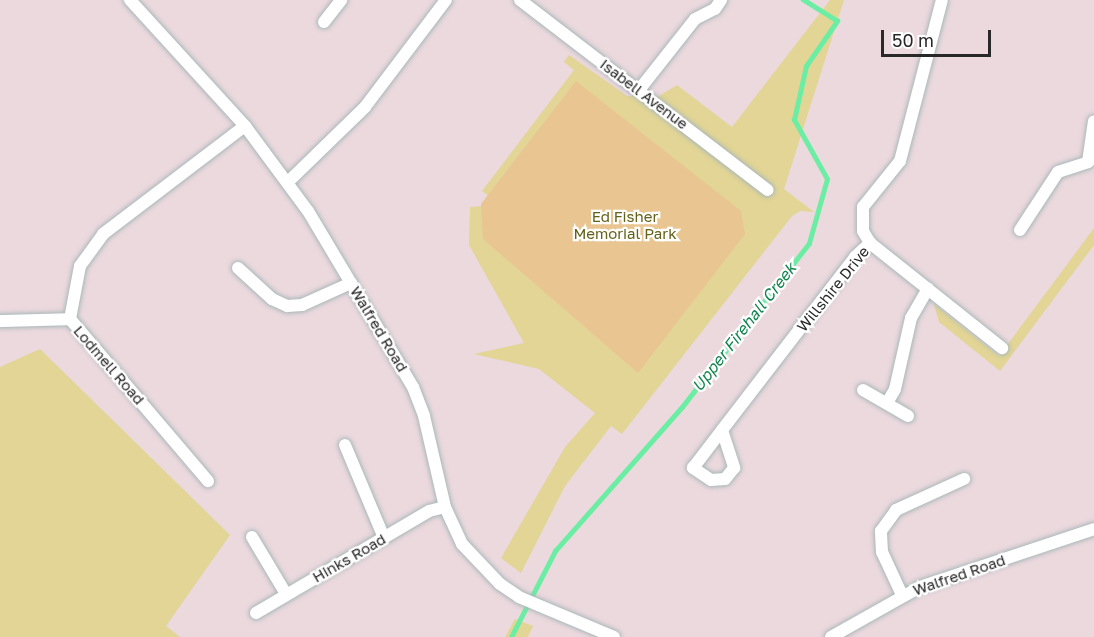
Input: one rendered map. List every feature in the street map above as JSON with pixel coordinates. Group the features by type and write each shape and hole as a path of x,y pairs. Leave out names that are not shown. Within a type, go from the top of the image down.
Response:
{"street":[{"name":"Walfred Road","path":"130,0 245,126 289,181 416,394 445,507 462,543 500,584 519,597 614,637"},
{"path":"324,22 341,0"},
{"path":"289,181 365,107 446,0"},
{"path":"639,90 695,19 715,9 722,0"},
{"name":"Willshire Drive","path":"722,430 855,257 870,243 863,231 863,207 900,161 942,0"},
{"name":"Isabell Avenue","path":"524,1 768,190"},
{"path":"1020,230 1058,172 1091,165 1094,121"},
{"name":"Lodmell Road","path":"208,481 70,319 80,266 103,234 245,126"},
{"path":"870,243 1002,348"},
{"path":"238,268 272,299 287,306 303,305 351,283"},
{"path":"887,404 895,389 911,318 928,289"},
{"path":"0,321 70,319"},
{"path":"863,390 908,416"},
{"path":"345,446 384,538"},
{"path":"902,595 882,552 881,531 896,510 964,479"},
{"name":"Hinks Road","path":"256,613 384,538 445,507"},
{"name":"Walfred Road","path":"831,637 902,595 1094,529"},
{"path":"252,537 286,594"}],"green space":[{"name":"Ed Fisher Memorial Park","path":"830,0 844,0 784,189 814,212 800,211 792,216 622,434 611,426 565,486 521,573 501,558 565,447 595,413 539,369 474,354 524,343 469,245 470,207 500,205 482,191 574,70 564,62 569,55 627,96 657,97 677,85 732,127"},
{"path":"576,81 741,211 745,234 638,373 483,239 481,204"},
{"path":"1094,228 1094,245 1000,371 939,322 934,304 999,356"},
{"path":"40,349 230,535 166,626 180,637 0,637 0,367"},
{"path":"515,619 533,626 528,637 505,637"}],"waterway":[{"name":"Upper Firehall Creek","path":"511,637 555,551 682,407 809,243 827,179 794,120 806,66 837,21 803,0"}]}
